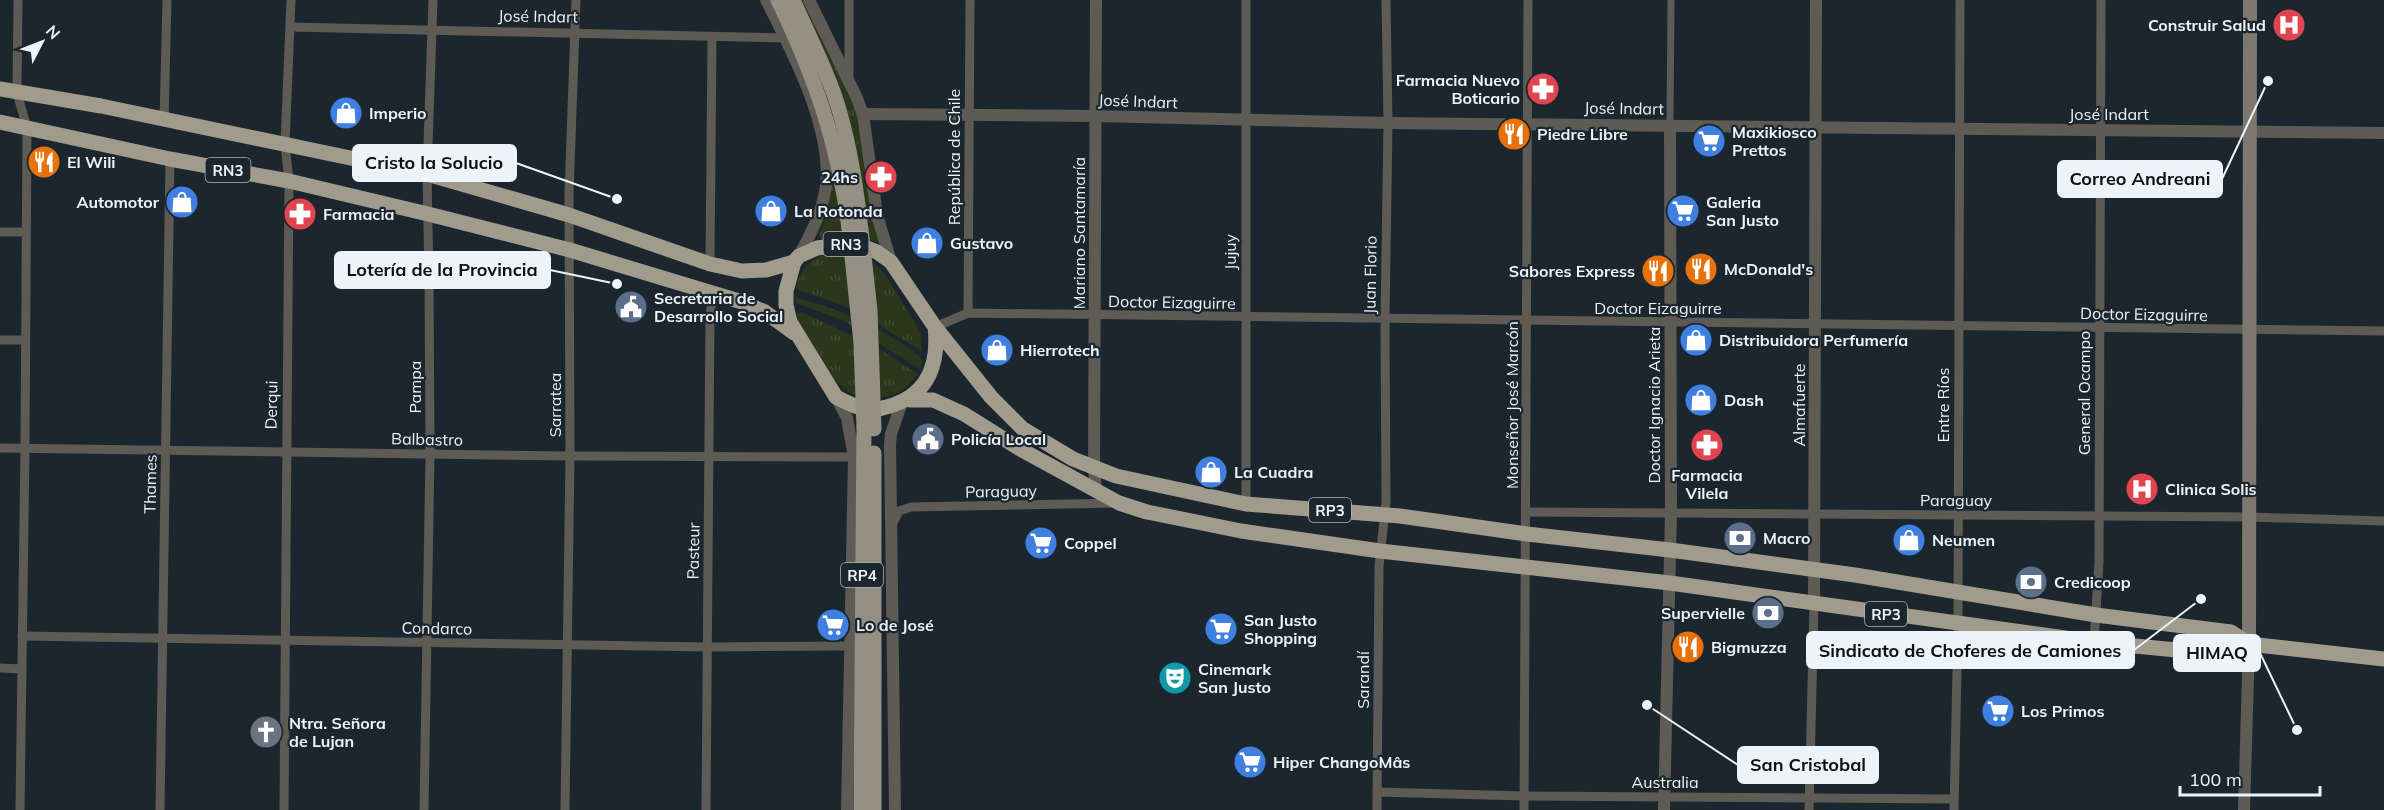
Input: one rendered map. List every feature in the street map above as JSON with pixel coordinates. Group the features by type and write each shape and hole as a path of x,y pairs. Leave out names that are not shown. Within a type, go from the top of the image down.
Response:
{"highway":[{"name":"RN3","path":"0,89 100,106 427,174 569,215 710,264 752,272 796,259 817,248 847,244 871,249 891,262 934,327"},
{"name":"RN3","path":"0,122 170,159 289,181 570,250 742,302 765,312 796,335"},
{"name":"RN3","path":"796,259 786,291 790,322 836,397"},
{"path":"836,397 855,407 868,410 906,401 929,379 934,355 934,327"},
{"name":"RP3","path":"934,327 991,397 1023,429 1073,459 1133,480 1246,504 1385,514 1527,534 1815,569 2096,615 2231,632 2249,644 2384,659"},
{"name":"RP3","path":"906,401 933,400 956,410 1096,492 1119,503 1147,512 1241,531 1380,551 1670,583 2094,642 2228,655 2249,644"}],"main road":[{"name":"RP4","path":"778,0 806,60 826,115 855,229"},
{"name":"RP4","path":"793,0 822,63 834,96 851,162 861,343 869,428 874,810"},
{"path":"2249,644 2250,0"},
{"name":"RP4","path":"861,810 869,428"}],"street":[{"path":"18,0 17,93 27,128 20,810"},
{"path":"164,120 167,0"},
{"name":"Derqui","path":"284,810 285,453 289,181 285,144 291,0"},
{"name":"Pampa","path":"424,810 430,454 427,174 433,0"},
{"name":"Sarratea","path":"565,810 570,456 569,215 576,0"},
{"path":"766,0 804,80 822,132 826,158 826,191 822,207 796,259"},
{"path":"809,0 863,114 877,215 891,262"},
{"path":"849,0 849,82"},
{"name":"República de Chile","path":"968,314 970,0"},
{"name":"Mariano Santamaría","path":"1095,0 1094,466 1096,492"},
{"name":"Jujuy","path":"1246,0 1246,504"},
{"name":"Juan Florio","path":"1380,551 1385,514 1384,321 1388,123 1386,0"},
{"name":"Monseñor José Marcón","path":"1524,810 1528,0"},
{"name":"Doctor Ignacio Arieta","path":"1664,810 1671,513 1671,0"},
{"name":"Almafuerte","path":"1809,810 1815,569 1816,0"},
{"name":"Entre Ríos","path":"1954,810 1958,624 1960,0"},
{"name":"General Ocampo","path":"2094,642 2099,516 2101,0"},
{"name":"José Indart","path":"291,27 785,38"},
{"path":"710,264 712,38"},
{"name":"José Indart","path":"863,114 1095,116 1388,123 2384,133"},
{"name":"Thames","path":"160,810 170,159"},
{"path":"0,232 25,232"},
{"name":"Pasteur","path":"706,810 712,294"},
{"name":"Doctor Eizaguirre","path":"934,327 968,314 1384,321 1671,322 2384,331"},
{"path":"0,340 25,340"},
{"path":"836,397 848,418 854,457 847,810"},
{"path":"895,810 890,444 891,434 906,401"},
{"name":"Balbastro","path":"0,448 285,453 854,457"},
{"name":"Paraguay","path":"892,525 899,511 911,507 1119,503"},
{"name":"Paraguay","path":"1527,512 2249,517 2384,521"},
{"name":"Sarandí","path":"1377,810 1380,551"},
{"name":"Condarco","path":"22,636 707,647 852,646"},
{"path":"2244,810 2249,644"},
{"path":"0,668 21,669"},
{"name":"Australia","path":"1377,792 1524,796 1954,799"}],"green space":[{"path":"770,0 774,0 817,96 830,138 845,223 869,225 853,132 841,94 800,0 805,0 842,72 858,117 878,243 850,235 822,239 818,237 829,207 832,176 829,145 811,84"},
{"path":"845,250 873,262 885,274 921,333 922,351 852,309 794,288 808,264 813,260 826,254"},
{"path":"795,297 846,314 890,336 920,357 922,362 920,369 842,320 796,303"},
{"path":"796,313 804,313 883,351 918,374 908,386 890,396 876,398 851,393 842,387 831,374 801,327"}],"place":[{"name":"Construir Salud","path":"2289,25"},
{"name":"Correo Andreani","path":"2268,81"},
{"name":"Farmacia Nuevo Boticario","path":"1543,89"},
{"name":"Imperio","path":"346,113"},
{"name":"Piedre Libre","path":"1514,134"},
{"name":"Maxikiosco Prettos","path":"1709,141"},
{"name":"El Wili","path":"44,162"},
{"name":"24hs","path":"881,177"},
{"name":"Cristo la Solucio","path":"617,199"},
{"name":"Automotor","path":"182,202"},
{"name":"La Rotonda","path":"771,211"},
{"name":"Galeria San Justo","path":"1683,211"},
{"name":"Farmacia","path":"300,214"},
{"name":"Gustavo","path":"927,243"},
{"name":"McDonald's","path":"1701,269"},
{"name":"Sabores Express","path":"1658,271"},
{"name":"Lotería de la Provincia","path":"617,284"},
{"name":"Secretaria de Desarrollo Social","path":"631,307"},
{"name":"Distribuidora Perfumería","path":"1696,340"},
{"name":"Hierrotech","path":"997,350"},
{"name":"Dash","path":"1701,400"},
{"name":"Policía Local","path":"928,439"},
{"name":"Farmacia Vilela","path":"1707,445"},
{"name":"La Cuadra","path":"1211,472"},
{"name":"Clinica Solis","path":"2142,489"},
{"name":"Macro","path":"1740,538"},
{"name":"Neumen","path":"1909,540"},
{"name":"Coppel","path":"1041,543"},
{"name":"Credicoop","path":"2031,582"},
{"name":"Sindicato de Choferes de Camiones","path":"2201,599"},
{"name":"Supervielle","path":"1768,613"},
{"name":"Lo de José","path":"833,625"},
{"name":"San Justo Shopping","path":"1221,629"},
{"name":"Bigmuzza","path":"1688,647"},
{"name":"Cinemark San Justo","path":"1175,678"},
{"name":"San Cristobal","path":"1647,705"},
{"name":"Los Primos","path":"1998,711"},
{"name":"HIMAQ","path":"2297,730"},
{"name":"Ntra. Señora de Lujan","path":"266,732"},
{"name":"Hiper ChangoMâs","path":"1250,762"}]}
